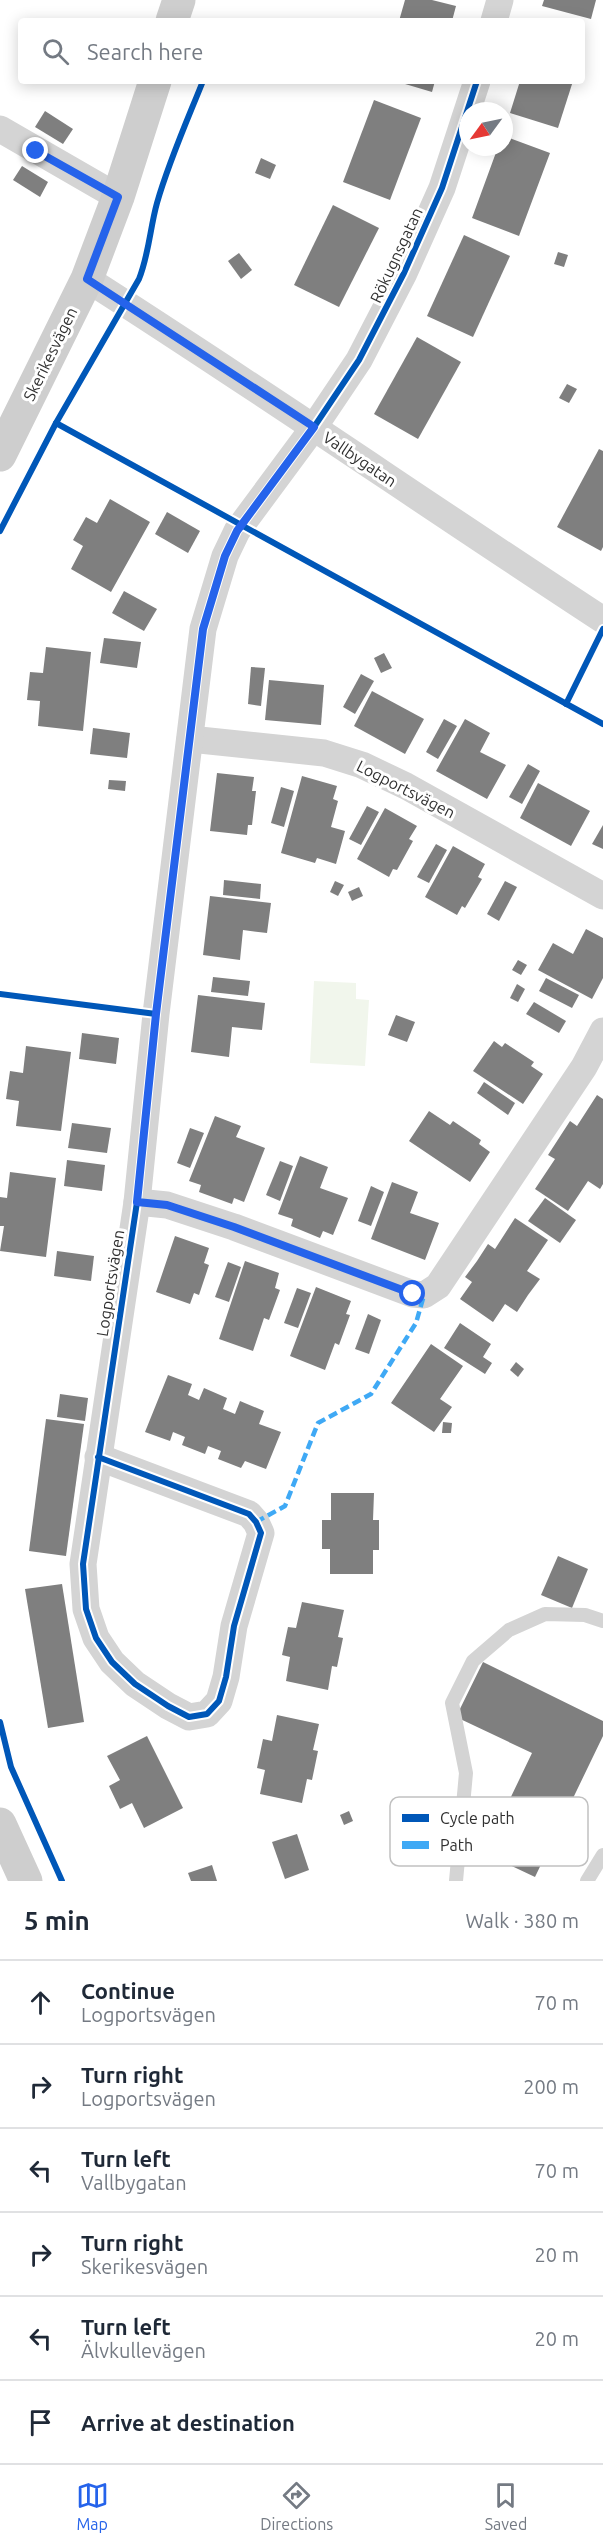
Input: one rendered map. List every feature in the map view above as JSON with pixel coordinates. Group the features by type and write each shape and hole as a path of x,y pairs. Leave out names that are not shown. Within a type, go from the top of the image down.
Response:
{"street":[{"path":"173,18 179,0"},
{"path":"495,18 500,0"},
{"name":"Skerikesvägen","path":"0,455 87,279 118,197 153,84"},
{"name":"Rökugnsgatan","path":"314,427 359,360 404,273 442,188 476,84"},
{"path":"0,129 118,197"},
{"name":"Vallbygatan","path":"87,279 603,620"},
{"name":"Logportsvägen","path":"98,1457 249,1514 261,1533 234,1626 226,1677 219,1701 207,1714 189,1717 168,1706 135,1684 112,1662 96,1638 86,1609 82,1564 98,1457 137,1202 156,1014 203,629 225,556 237,531 314,427"},
{"name":"Logportsvägen","path":"190,739 324,753 362,765 406,786 603,896"},
{"path":"137,1202 178,1209 254,1234 413,1294 424,1294 438,1286 584,1067 603,1031"},
{"path":"0,1824 26,1881"}],"lane":[{"path":"464,1797 466,1773 452,1703 473,1661 509,1630 545,1614 585,1616 603,1621"},
{"path":"587,1881 603,1855"},
{"path":"456,1881 457,1866"}],"shaded area":[{"path":"314,981 356,983 356,999 369,1000 365,1066 310,1063"}],"building":[{"path":"405,0 432,0 456,6 453,18 400,18"},
{"path":"544,0 596,0 591,19 542,6"},
{"path":"405,84 434,84 432,92"},
{"path":"519,84 572,84 558,128 513,114 513,103"},
{"path":"374,100 421,118 390,200 343,182"},
{"path":"45,111 73,129 63,144 35,127"},
{"path":"513,139 550,153 519,236 472,218 495,156 513,156"},
{"path":"261,158 276,165 270,179 255,173"},
{"path":"22,166 48,182 40,197 13,180"},
{"path":"333,205 379,228 339,307 294,285"},
{"path":"464,235 510,256 473,337 427,316"},
{"path":"558,252 568,255 564,267 554,264"},
{"path":"239,253 252,270 241,279 228,261"},
{"path":"417,337 461,362 418,439 374,414"},
{"path":"567,384 577,389 569,403 559,398"},
{"path":"599,449 603,451 603,547 601,551 557,527"},
{"path":"110,499 150,522 111,592 71,569 83,546 73,540 86,517 97,523"},
{"path":"167,512 200,531 188,553 155,534"},
{"path":"124,591 157,609 144,631 112,613"},
{"path":"104,638 141,642 137,668 100,663"},
{"path":"46,647 91,652 83,731 38,726 40,701 27,700 30,672 43,673"},
{"path":"384,653 392,668 381,673 374,658"},
{"path":"251,667 265,668 261,706 248,704"},
{"path":"361,674 374,681 355,714 343,707"},
{"path":"269,680 324,685 321,725 265,720"},
{"path":"372,691 424,719 405,754 354,726"},
{"path":"444,719 457,726 438,759 426,752"},
{"path":"465,719 490,733 480,752 506,765 487,799 436,771"},
{"path":"93,728 130,733 127,758 90,754"},
{"path":"528,764 540,771 522,804 509,797"},
{"path":"217,773 254,777 252,791 256,791 252,825 248,825 247,835 210,831"},
{"path":"302,776 337,786 333,799 338,801 331,827 345,831 336,864 317,858 315,863 281,853"},
{"path":"109,780 126,781 125,791 108,789"},
{"path":"538,783 590,811 571,846 520,818"},
{"path":"281,787 294,791 284,827 271,823"},
{"path":"367,806 379,812 361,845 349,839"},
{"path":"385,808 417,826 409,839 413,841 397,870 393,869 389,877 357,859"},
{"path":"603,825 603,849 592,844"},
{"path":"436,844 447,850 429,883 417,877"},
{"path":"453,846 485,864 478,877 482,879 465,908 462,906 457,915 425,897"},
{"path":"224,880 261,884 260,899 223,895"},
{"path":"335,881 344,885 338,896 330,892"},
{"path":"505,881 517,887 499,921 487,914"},
{"path":"359,887 363,896 352,901 348,892"},
{"path":"210,896 271,903 267,933 243,930 240,960 203,955"},
{"path":"586,929 603,938 603,978 592,999 538,970 553,943 573,954"},
{"path":"518,960 527,965 521,975 512,970"},
{"path":"213,977 250,981 248,996 211,992"},
{"path":"546,978 579,995 572,1008 539,991"},
{"path":"517,984 525,989 518,1002 510,998"},
{"path":"198,995 265,1003 262,1030 232,1027 229,1057 191,1052"},
{"path":"534,1002 566,1021 559,1033 526,1014"},
{"path":"396,1015 415,1022 407,1042 388,1035"},
{"path":"82,1033 119,1038 116,1064 79,1059"},
{"path":"494,1041 502,1047 505,1043 534,1062 531,1066 543,1074 523,1104 473,1071"},
{"path":"26,1046 71,1052 61,1131 16,1126 19,1101 6,1099 10,1071 23,1073"},
{"path":"484,1082 515,1103 508,1115 477,1093"},
{"path":"597,1095 603,1099 603,1184 600,1189 588,1181 568,1211 535,1189 555,1159 548,1155 570,1121 577,1126"},
{"path":"429,1111 450,1125 453,1121 481,1140 479,1144 490,1152 470,1182 409,1141"},
{"path":"215,1116 241,1126 236,1137 265,1148 244,1202 234,1198 232,1204 199,1192 201,1185 189,1181"},
{"path":"72,1123 111,1128 107,1153 68,1148"},
{"path":"190,1128 204,1133 190,1168 177,1163"},
{"path":"300,1156 328,1167 320,1188 348,1198 333,1235 323,1231 320,1238 291,1226 293,1219 278,1214"},
{"path":"67,1160 105,1165 102,1191 64,1186"},
{"path":"280,1161 293,1166 280,1201 266,1195"},
{"path":"10,1172 56,1178 46,1257 0,1251 4,1226 0,1226 0,1197 7,1198"},
{"path":"392,1182 418,1192 410,1213 439,1223 425,1260 371,1239"},
{"path":"371,1186 384,1192 371,1226 358,1221"},
{"path":"545,1198 576,1220 560,1243 528,1221"},
{"path":"515,1218 548,1240 527,1271 540,1279 517,1312 505,1304 493,1322 460,1299 472,1282 465,1277 488,1244 495,1249"},
{"path":"175,1236 209,1248 204,1263 209,1265 199,1295 194,1293 190,1304 156,1292"},
{"path":"57,1251 94,1256 91,1281 54,1276"},
{"path":"245,1261 279,1273 275,1288 280,1290 269,1320 264,1318 253,1351 219,1339"},
{"path":"228,1262 241,1267 229,1302 215,1297"},
{"path":"316,1287 351,1301 346,1314 350,1315 339,1345 335,1343 325,1370 290,1356"},
{"path":"297,1288 311,1293 298,1328 284,1323"},
{"path":"368,1314 381,1320 369,1354 355,1349"},
{"path":"460,1323 491,1344 483,1357 492,1363 485,1374 444,1348"},
{"path":"431,1344 463,1366 440,1399 452,1407 434,1432 391,1403"},
{"path":"516,1362 524,1369 518,1377 510,1370"},
{"path":"168,1375 192,1384 188,1395 199,1400 204,1388 227,1398 223,1409 235,1414 240,1401 264,1411 259,1424 281,1432 266,1469 245,1461 241,1468 218,1459 221,1451 208,1446 205,1454 182,1445 185,1437 173,1432 170,1441 145,1432"},
{"path":"60,1394 88,1398 85,1421 57,1417"},
{"path":"46,1419 84,1424 66,1556 29,1551"},
{"path":"443,1422 452,1423 451,1433 442,1433"},
{"path":"331,1493 374,1493 373,1520 379,1520 379,1550 373,1550 373,1574 330,1574 330,1549 322,1549 322,1520 331,1520"},
{"path":"558,1556 588,1569 572,1608 541,1595"},
{"path":"62,1584 84,1722 48,1728 25,1589"},
{"path":"302,1602 344,1610 338,1637 343,1638 337,1667 332,1666 328,1690 286,1681 290,1657 282,1655 288,1627 296,1628"},
{"path":"483,1662 603,1721 603,1736 574,1797 511,1797 532,1753 456,1717"},
{"path":"277,1715 319,1724 313,1750 318,1751 312,1780 307,1779 302,1803 260,1794 265,1770 257,1768 263,1739 272,1741"},
{"path":"147,1736 183,1808 144,1828 132,1803 120,1809 109,1786 120,1780 107,1756"},
{"path":"349,1811 353,1821 344,1825 340,1815"},
{"path":"297,1834 309,1870 285,1879 272,1842"},
{"path":"212,1865 217,1881 191,1881 188,1873"},
{"path":"512,1866 540,1866 535,1877"}],"marked path":[{"path":"256,1522 285,1506 318,1423 371,1394 416,1323 424,1295"}],"cycle path":[{"path":"0,531 56,423 139,279 162,187 202,84"},
{"path":"99,1457 137,1202 156,1014 203,629 225,556 237,531 314,427 359,360 404,273 442,188 476,84"},
{"path":"56,423 603,724"},
{"path":"566,704 603,629"},
{"path":"0,994 156,1014"},
{"path":"99,1457 249,1514 261,1533 234,1626 226,1677 219,1701 207,1714 189,1717 135,1684 112,1662 96,1638 86,1609 83,1564 99,1457"},
{"path":"0,1722 11,1767 62,1881"}],"route":[{"path":"36,151 118,197 87,279 187,342 314,427 237,531 225,556 203,629 156,1014 137,1202 167,1205 234,1227 413,1294"}]}
